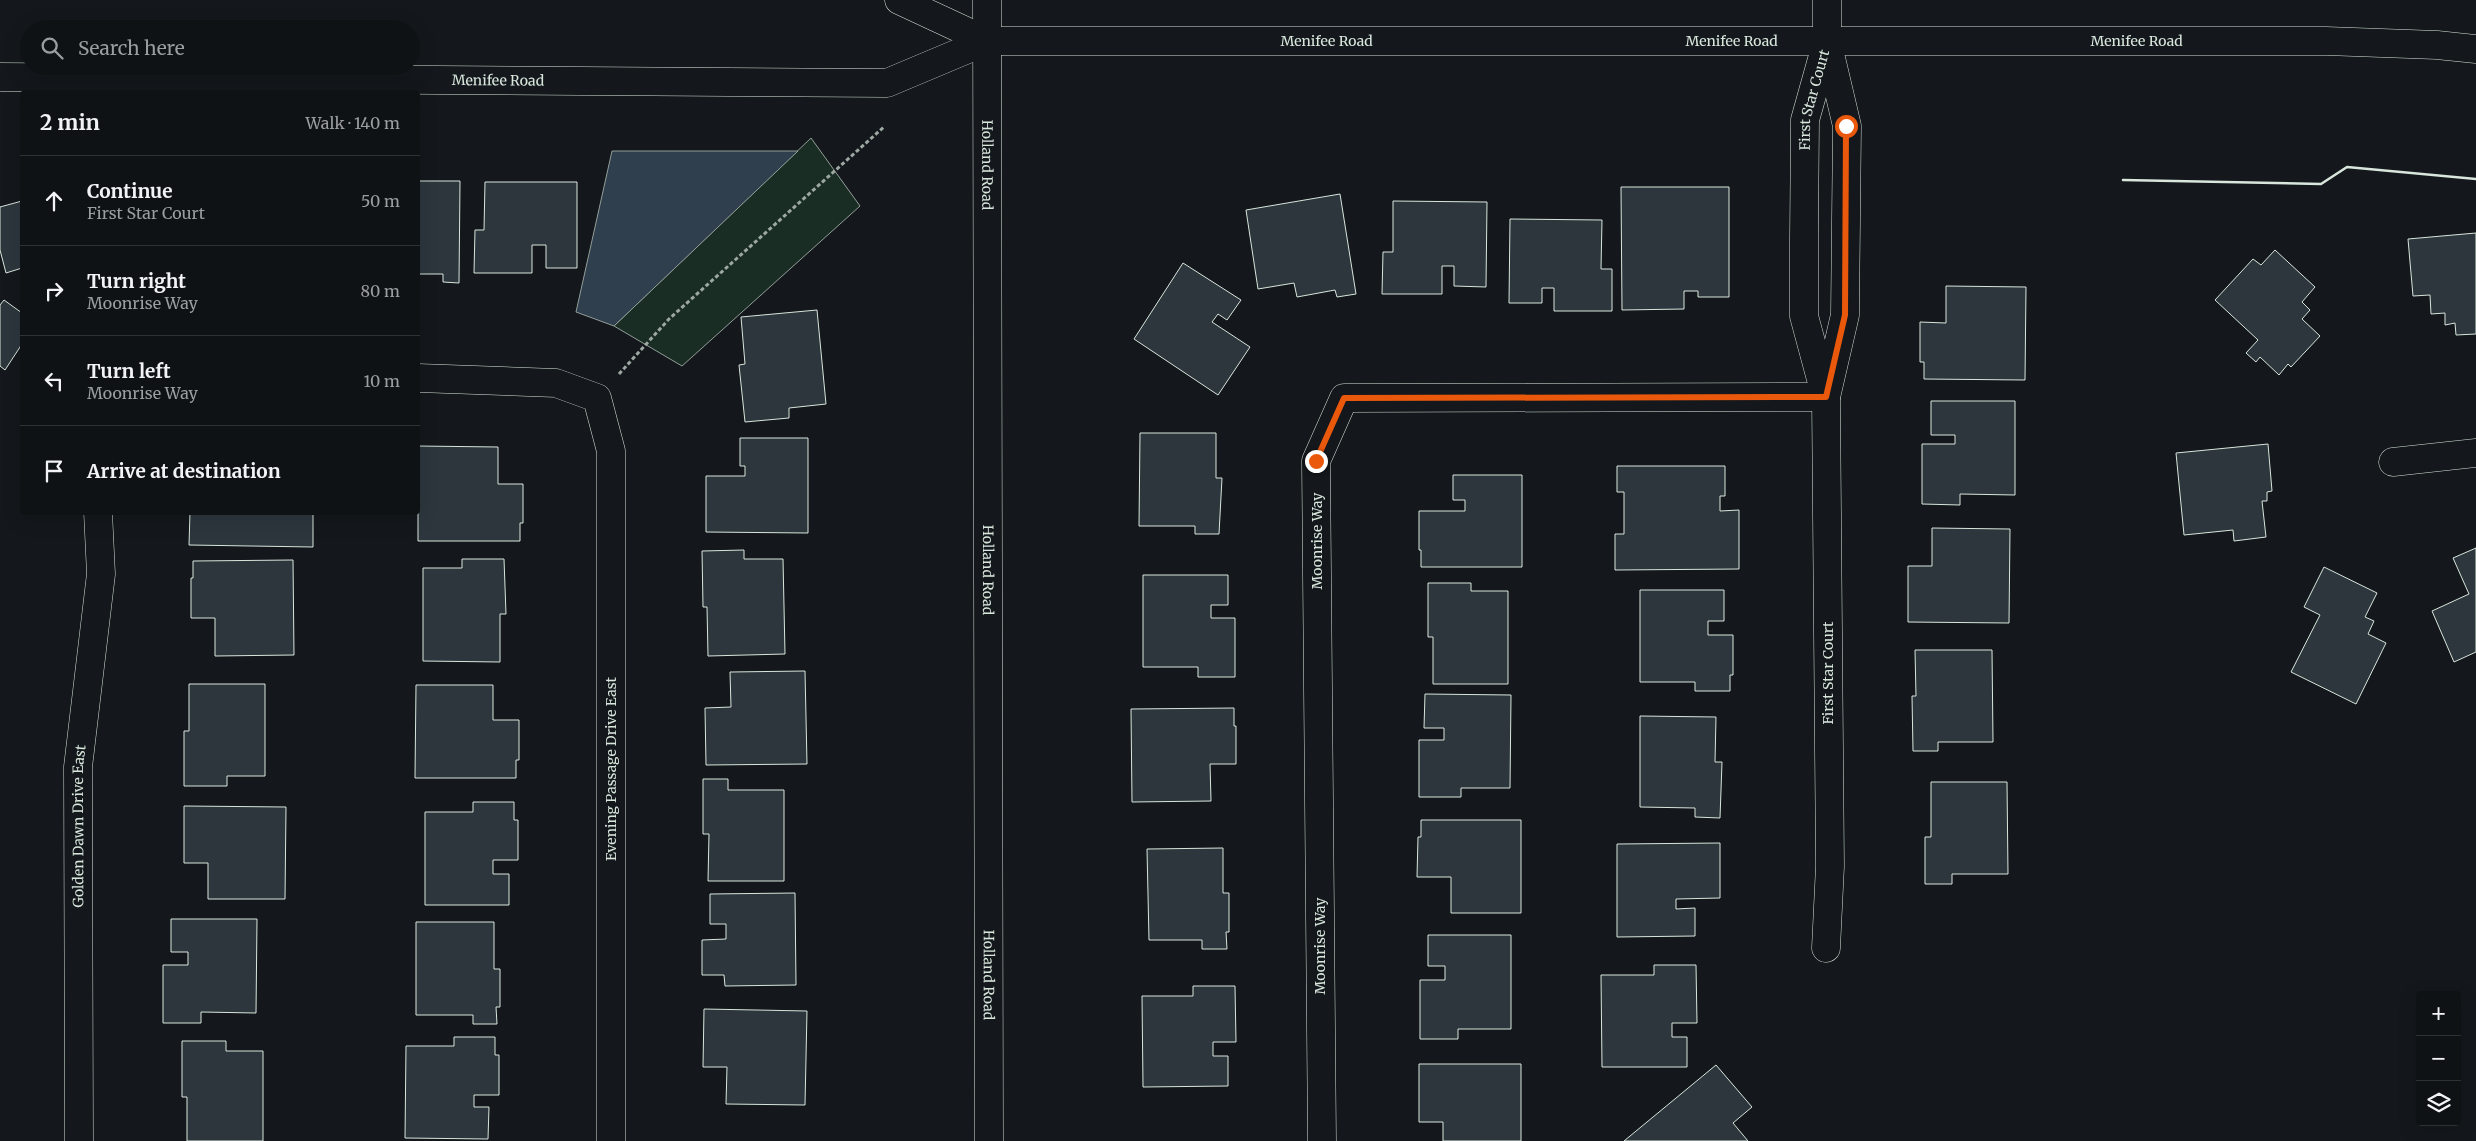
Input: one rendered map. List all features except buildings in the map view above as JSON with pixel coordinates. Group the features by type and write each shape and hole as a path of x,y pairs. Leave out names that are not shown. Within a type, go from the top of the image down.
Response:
{"street":[{"name":"Menifee Road","path":"899,0 987,41"},
{"name":"Holland Road","path":"987,0 988,1141"},
{"path":"1827,0 1827,41"},
{"name":"Menifee Road","path":"0,77 887,84 987,41 2326,41 2437,45 2476,49"},
{"name":"First Star Court","path":"1826,397 1804,316 1804,238 1805,120 1827,41"},
{"name":"First Star Court","path":"1826,948 1830,866 1826,397 1845,315 1846,126 1827,41"},
{"path":"420,378 556,383 596,398"},
{"name":"Moonrise Way","path":"1322,1141 1316,461 1344,398 1826,397"},
{"name":"Evening Passage Drive East","path":"596,398 611,451 611,1141"},
{"path":"2392,462 2476,453"},
{"name":"Golden Dawn Drive East","path":"79,1141 78,767 101,574 98,515"}],"path":[{"path":"596,398 669,319 886,126"}],"green space":[{"path":"811,138 860,206 682,366 614,326"}],"water":[{"path":"612,151 798,151 614,326 576,312"}],"wall":[{"path":"2123,180 2321,184 2347,167 2476,179"}],"route":[{"path":"1316,461 1344,398 1826,397 1845,315 1846,126"}]}
